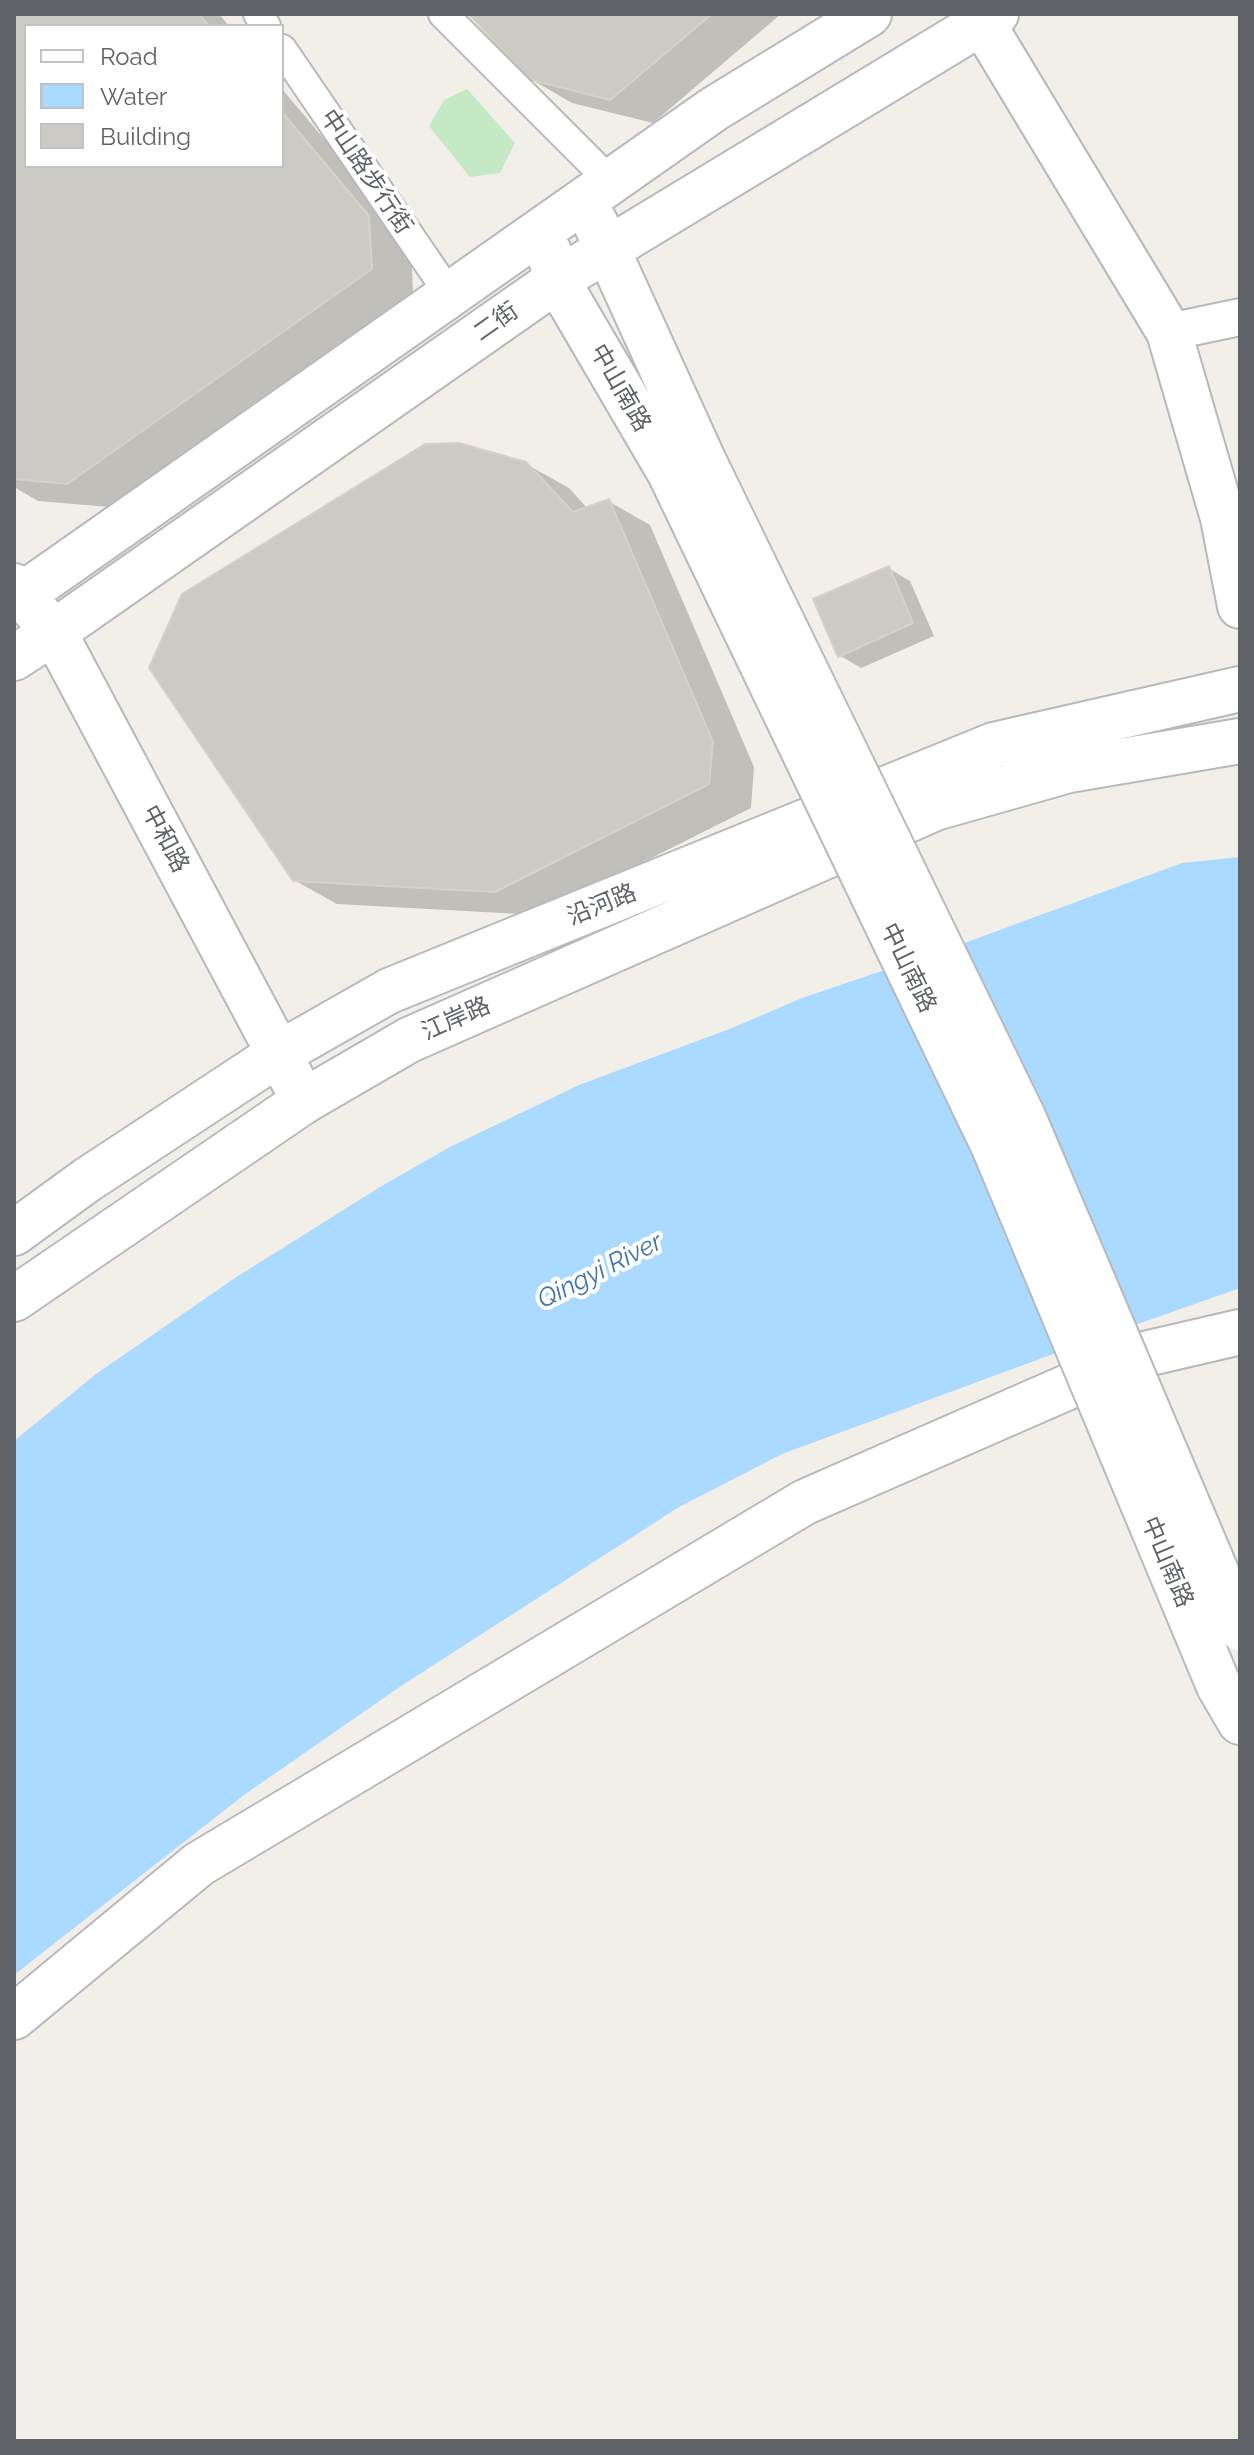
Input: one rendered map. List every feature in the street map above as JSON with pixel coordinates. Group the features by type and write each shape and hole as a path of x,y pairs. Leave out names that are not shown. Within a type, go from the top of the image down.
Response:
{"main road":[{"name":"二街","path":"18,591 450,295 714,109 869,14"},
{"name":"二街","path":"14,658 557,280 985,17"},
{"path":"985,17 1169,332 1223,518 1238,585"},
{"name":"中山南路","path":"598,191 607,248 688,469 994,1147 1230,1704"},
{"name":"中山南路","path":"542,231 557,280 688,469 1024,1119 1240,1628"},
{"name":"中和路","path":"18,591 54,632 304,1101"},
{"name":"沿河路","path":"14,1233 87,1180 280,1053 389,991 994,745 1240,689"},
{"name":"江岸路","path":"14,1299 304,1101 409,1040 935,808 1069,770 1240,741"},
{"path":"14,2017 199,1864 805,1502 1141,1355 1240,1332"}],"street":[{"path":"443,14 598,191"},
{"name":"中山路步行街","path":"284,52 450,295"},
{"path":"1169,332 1240,317"}],"green space":[{"path":"467,89 515,143 500,173 470,177 429,126 444,100"}],"water":[{"name":"Qingyi River","path":"1240,857 1240,1288 782,1454 679,1507 401,1686 244,1795 14,1975 14,1441 96,1374 235,1278 450,1147 579,1085 732,1028 802,998 959,945 1182,863"}],"building":[{"path":"14,14 199,14 207,24 24,24 24,168 284,168 284,114 369,216 372,269 67,484 14,479"},
{"path":"469,14 712,14 610,100 528,79"},
{"path":"459,443 526,462 573,512 609,499 713,742 709,784 495,892 293,881 149,668 182,594 425,444"},
{"path":"889,566 913,623 838,657 813,599"}]}
